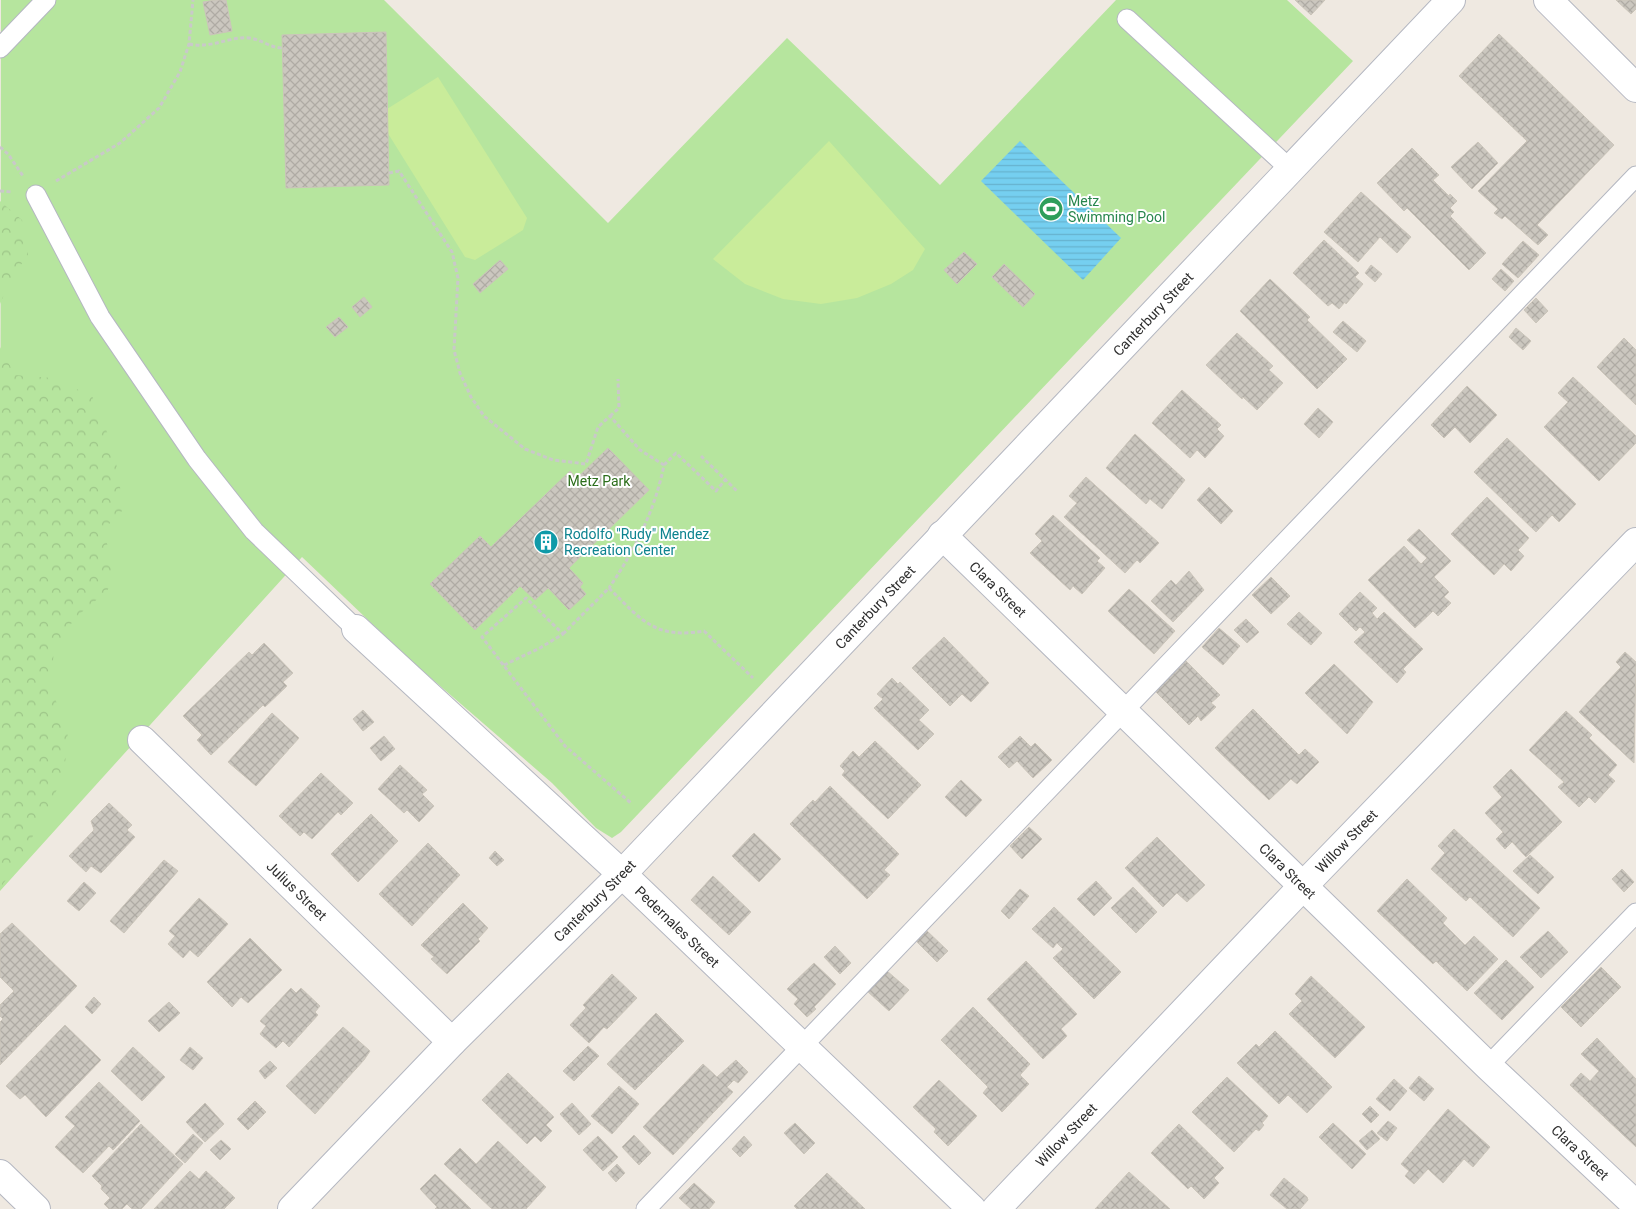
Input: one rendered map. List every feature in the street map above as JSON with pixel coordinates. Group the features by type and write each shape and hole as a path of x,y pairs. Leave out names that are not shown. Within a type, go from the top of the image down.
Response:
{"street":[{"name":"Canterbury Street","path":"292,1209 452,1042 622,874 1450,0"},
{"path":"1548,0 1636,88"},
{"name":"Clara Street","path":"942,535 1488,1066 1636,1205"},
{"name":"Willow Street","path":"996,1209 1303,886 1636,542"},
{"name":"Pedernales Street","path":"356,629 622,874 972,1209"},
{"name":"Julius Street","path":"142,740 452,1042"},
{"path":"0,1174 36,1209"}],"lane":[{"path":"0,48 46,0"},
{"path":"1126,19 1290,169"},
{"path":"646,1209 1636,176"},
{"path":"36,195 100,317 196,459 254,531 356,629"},
{"path":"1488,1066 1636,913"}],"path":[{"path":"0,147 8,154 36,195 120,143 159,108 180,72 189,44 193,0"},
{"path":"189,44 207,46 250,38 274,48 283,48"},
{"path":"389,172 400,172 452,252 458,278 454,350 460,373 471,398 484,416 525,449 553,460 586,464 598,427 619,408 618,379"},
{"path":"610,416 640,450 664,465"},
{"path":"504,665 540,648 562,634 610,588 641,534 658,494 664,465 676,453 716,491 725,480"},
{"path":"701,456 738,492"},
{"path":"610,588 637,616 653,627 669,633 687,634 704,631 753,678"},
{"path":"562,634 526,598 482,637 565,746 632,804"}],"green space":[{"name":"Metz Park","path":"1,0 384,0 608,223 787,38 940,185 1116,0 1287,0 1353,61 621,832 612,838 596,828 552,783 409,659 302,557 0,891"},
{"path":"438,77 527,218 523,230 475,260 465,257 379,119 379,114"},
{"path":"829,141 925,249 913,270 891,284 857,298 821,304 783,299 745,284 713,259"},
{"path":"0,201 22,220 28,255 10,280 0,304"},
{"path":"0,347 15,375 52,378 92,396 117,465 122,511 106,527 107,544 119,570 107,591 76,617 54,648 51,689 68,730 64,776 21,859 0,888"}],"water":[{"name":"Metz Swimming Pool","path":"1020,141 1121,238 1083,280 981,181"}],"building":[{"path":"226,0 232,31 210,35 203,2"},
{"path":"1295,0 1325,0 1311,15"},
{"path":"1616,0 1636,0 1636,9 1631,14"},
{"path":"386,32 389,185 286,188 282,35"},
{"path":"1499,34 1614,145 1537,225 1548,235 1538,245 1505,216 1502,219 1494,213 1498,209 1478,191 1527,141 1459,76"},
{"path":"1478,142 1498,163 1472,189 1451,167"},
{"path":"1412,148 1439,175 1433,180 1449,196 1450,194 1457,201 1450,208 1454,212 1450,216 1486,253 1469,270 1407,208 1404,211 1377,183"},
{"path":"1361,192 1411,237 1397,253 1380,237 1358,262 1324,232"},
{"path":"1324,240 1359,273 1355,277 1363,284 1346,304 1345,302 1339,309 1332,303 1328,306 1293,273"},
{"path":"1523,241 1539,255 1518,278 1502,264"},
{"path":"964,252 977,264 957,284 944,270"},
{"path":"500,260 508,269 480,293 473,284"},
{"path":"1004,264 1035,294 1023,307 992,277"},
{"path":"1371,265 1382,274 1375,282 1365,273"},
{"path":"1501,269 1514,281 1505,291 1492,279"},
{"path":"1270,279 1310,317 1307,320 1347,359 1317,389 1240,311"},
{"path":"364,297 372,307 360,317 352,307"},
{"path":"1536,298 1548,311 1536,323 1524,310"},
{"path":"339,317 348,327 335,337 326,327"},
{"path":"1343,321 1366,341 1357,352 1333,332"},
{"path":"1516,328 1531,341 1523,350 1509,337"},
{"path":"1237,333 1273,366 1269,370 1283,383 1257,410 1243,397 1242,399 1206,365"},
{"path":"1624,338 1636,350 1636,405 1597,367"},
{"path":"1573,377 1636,436 1636,443 1599,481 1544,427 1568,402 1558,393"},
{"path":"1467,386 1497,415 1470,443 1455,427 1444,438 1431,425"},
{"path":"1182,390 1221,425 1217,429 1224,436 1205,458 1197,450 1190,458 1152,423"},
{"path":"1318,408 1333,422 1319,438 1304,424"},
{"path":"1135,434 1185,480 1162,509 1150,499 1146,504 1106,468"},
{"path":"1507,438 1576,504 1559,522 1552,515 1536,532 1474,472"},
{"name":"Rodolfo \"Rudy\" Mendez Recreation Center","path":"608,448 649,490 569,568 583,583 580,587 586,594 569,610 548,588 535,600 520,586 475,630 430,584 480,536 491,547 570,471 577,478"},
{"path":"1086,477 1159,543 1140,563 1137,560 1125,573 1064,517 1077,503 1069,496"},
{"path":"1209,487 1233,511 1221,524 1197,500"},
{"path":"1487,497 1529,538 1518,550 1524,556 1511,571 1504,564 1494,575 1451,534"},
{"path":"1053,515 1100,558 1097,561 1105,568 1082,594 1073,586 1070,590 1030,553 1042,541 1035,534"},
{"path":"1419,529 1451,561 1434,577 1449,592 1444,597 1451,603 1438,616 1433,611 1415,628 1368,580 1404,546 1421,564 1427,558 1407,540"},
{"path":"1189,571 1204,590 1173,622 1151,601 1171,580 1176,585"},
{"path":"1271,577 1290,596 1271,614 1252,595"},
{"path":"1129,589 1175,631 1154,654 1108,611"},
{"path":"1360,592 1377,608 1372,613 1377,619 1384,612 1423,649 1403,669 1406,672 1397,683 1354,642 1365,632 1360,627 1356,631 1339,614"},
{"path":"1299,612 1322,633 1311,645 1287,624"},
{"path":"1246,619 1259,632 1247,643 1234,630"},
{"path":"1219,628 1240,646 1223,665 1202,647"},
{"path":"944,637 989,683 971,702 962,694 950,706 912,668"},
{"path":"264,643 293,673 283,682 287,686 265,707 263,705 211,755 197,740 202,735 183,716 249,652 252,655"},
{"path":"1625,652 1636,662 1634,763 1579,712 1621,667 1616,662"},
{"path":"1186,661 1220,695 1211,703 1216,707 1201,721 1198,716 1189,725 1155,691"},
{"path":"1334,664 1373,702 1347,734 1305,693"},
{"path":"892,678 898,684 900,682 929,710 919,720 934,734 918,750 874,708 883,699 877,694"},
{"path":"1253,709 1299,755 1305,749 1319,762 1297,784 1291,779 1269,800 1215,748"},
{"path":"363,710 374,722 363,731 353,719"},
{"path":"1566,711 1592,735 1589,738 1617,765 1608,775 1615,781 1595,803 1589,797 1579,807 1558,787 1564,782 1529,750"},
{"path":"272,713 299,738 256,786 228,762"},
{"path":"384,736 395,749 381,761 370,748"},
{"path":"1020,736 1031,747 1035,743 1052,760 1033,778 1017,761 1009,768 998,757"},
{"path":"875,741 921,785 888,819 842,775 845,771 840,766 853,751 859,757"},
{"path":"400,765 427,790 422,794 434,806 419,822 407,810 404,813 378,789"},
{"path":"1511,769 1562,822 1526,857 1512,842 1505,849 1496,839 1503,832 1485,813 1502,797 1493,787"},
{"path":"321,773 353,803 341,815 338,812 312,839 304,832 300,836 279,816"},
{"path":"961,780 982,800 966,817 945,797"},
{"path":"830,786 899,854 884,870 890,875 867,899 790,824 813,800 815,802"},
{"path":"109,803 132,825 127,830 135,837 101,873 91,866 86,872 69,856 94,830 91,821"},
{"path":"371,814 398,841 358,882 331,854"},
{"path":"1029,827 1042,839 1022,859 1010,846"},
{"path":"1454,829 1540,908 1513,937 1470,897 1466,901 1431,869 1445,853 1438,846"},
{"path":"754,833 781,859 759,882 732,856"},
{"path":"1157,837 1205,885 1187,902 1177,893 1163,907 1125,868"},
{"path":"428,843 460,875 412,926 379,894"},
{"path":"495,851 504,860 497,866 489,858"},
{"path":"1530,855 1554,877 1538,894 1513,871"},
{"path":"164,860 178,871 124,933 110,921"},
{"path":"1622,869 1634,882 1624,892 1612,879"},
{"path":"713,876 751,912 729,935 691,900"},
{"path":"1407,879 1447,918 1443,923 1465,945 1474,936 1498,959 1467,991 1436,961 1433,964 1377,911"},
{"path":"1096,881 1112,898 1094,916 1077,899"},
{"path":"84,882 96,893 79,911 67,901"},
{"path":"1133,887 1157,912 1136,933 1111,908"},
{"path":"1020,889 1029,896 1009,919 1001,911"},
{"path":"199,898 228,924 198,957 190,950 183,958 168,944 175,936 169,931"},
{"path":"463,903 488,928 478,939 480,941 447,974 431,959 434,957 421,945"},
{"path":"1054,907 1121,972 1094,999 1053,958 1063,949 1057,943 1053,948 1032,929"},
{"path":"12,923 77,986 0,1065 0,1022 3,1019 0,1016 0,1005 14,991 0,977 0,934"},
{"path":"926,930 948,951 937,962 916,941"},
{"path":"1548,931 1568,952 1541,978 1520,957"},
{"path":"250,938 282,970 248,1003 241,997 232,1007 207,982"},
{"path":"835,946 851,963 840,974 824,957"},
{"path":"1506,960 1534,987 1502,1020 1474,993"},
{"path":"1026,961 1077,1014 1061,1029 1067,1036 1043,1059 987,999"},
{"path":"814,963 836,984 807,1017 794,1004 798,999 787,989"},
{"path":"1601,967 1621,987 1581,1027 1561,1007"},
{"path":"887,971 909,990 889,1011 867,991"},
{"path":"612,974 637,998 607,1029 604,1027 589,1043 570,1025 586,1008 583,1005"},
{"path":"1311,976 1365,1027 1335,1058 1289,1014 1302,1001 1295,994"},
{"path":"291,988 296,993 301,988 320,1006 315,1012 318,1015 289,1047 283,1041 276,1048 260,1034 266,1026 260,1021"},
{"path":"94,997 101,1004 92,1014 85,1007"},
{"path":"169,1002 180,1013 159,1032 148,1021"},
{"path":"973,1007 1030,1064 1020,1075 1029,1084 1002,1112 983,1093 988,1087 941,1040"},
{"path":"656,1013 684,1041 635,1090 607,1064"},
{"path":"65,1025 101,1060 46,1117 25,1095 20,1099 6,1086"},
{"path":"343,1027 370,1051 315,1114 286,1086"},
{"path":"1275,1031 1332,1087 1307,1113 1288,1095 1279,1104 1237,1063 1256,1044 1259,1047"},
{"path":"1597,1038 1636,1079 1636,1147 1570,1085 1581,1073 1590,1081 1599,1071 1581,1054"},
{"path":"588,1046 599,1056 574,1081 563,1071"},
{"path":"133,1047 165,1077 142,1101 111,1071"},
{"path":"190,1047 203,1058 193,1070 180,1060"},
{"path":"736,1060 748,1072 738,1083 734,1080 727,1087 733,1092 673,1155 643,1127 703,1064 717,1077"},
{"path":"270,1061 277,1068 265,1079 259,1071"},
{"path":"508,1073 554,1117 546,1125 552,1131 541,1142 535,1136 527,1144 482,1100"},
{"path":"1419,1076 1434,1089 1424,1101 1409,1088"},
{"path":"1227,1077 1268,1116 1262,1123 1264,1125 1259,1131 1256,1129 1234,1152 1192,1112"},
{"path":"1394,1079 1407,1091 1390,1111 1376,1099"},
{"path":"939,1080 977,1116 948,1146 934,1132 936,1129 913,1107"},
{"path":"99,1082 140,1121 113,1150 109,1146 83,1173 55,1147 75,1126 65,1117"},
{"path":"619,1086 639,1104 612,1134 591,1116"},
{"path":"255,1101 266,1112 248,1130 237,1119"},
{"path":"205,1103 224,1124 205,1142 186,1122"},
{"path":"572,1103 591,1124 579,1135 560,1114"},
{"path":"1370,1106 1379,1115 1371,1123 1362,1114"},
{"path":"1448,1109 1490,1147 1473,1167 1464,1159 1443,1183 1428,1169 1414,1184 1405,1176 1409,1171 1401,1164"},
{"path":"1388,1121 1397,1128 1387,1141 1377,1133"},
{"path":"795,1123 815,1143 804,1154 784,1133"},
{"path":"1333,1123 1366,1154 1352,1169 1319,1137"},
{"path":"141,1124 183,1164 141,1209 132,1209 127,1204 122,1209 109,1209 104,1204 110,1198 92,1176"},
{"path":"1179,1124 1224,1168 1214,1178 1219,1183 1204,1199 1191,1186 1188,1189 1151,1153"},
{"path":"1372,1130 1380,1139 1367,1150 1359,1141"},
{"path":"193,1134 203,1143 185,1163 175,1154"},
{"path":"634,1135 651,1153 639,1165 622,1147"},
{"path":"598,1136 618,1157 603,1171 583,1150"},
{"path":"744,1136 752,1145 740,1157 732,1149"},
{"path":"221,1140 231,1149 220,1160 210,1150"},
{"path":"498,1141 546,1187 526,1209 492,1209 444,1164 460,1148 476,1164"},
{"path":"617,1164 625,1173 616,1182 608,1173"},
{"path":"190,1171 199,1179 206,1171 235,1198 224,1209 154,1209"},
{"path":"1129,1172 1170,1209 1095,1209"},
{"path":"827,1173 865,1209 797,1209 794,1206"},
{"path":"435,1174 471,1209 435,1209 437,1207 420,1189"},
{"path":"1284,1178 1307,1197 1308,1200 1300,1209 1287,1209 1270,1195"},
{"path":"694,1183 715,1202 709,1209 691,1209 679,1198"}],"place":[{"name":"Metz Swimming Pool","path":"1051,209"},
{"name":"Rodolfo \"Rudy\" Mendez Recreation Center","path":"546,542"}]}
